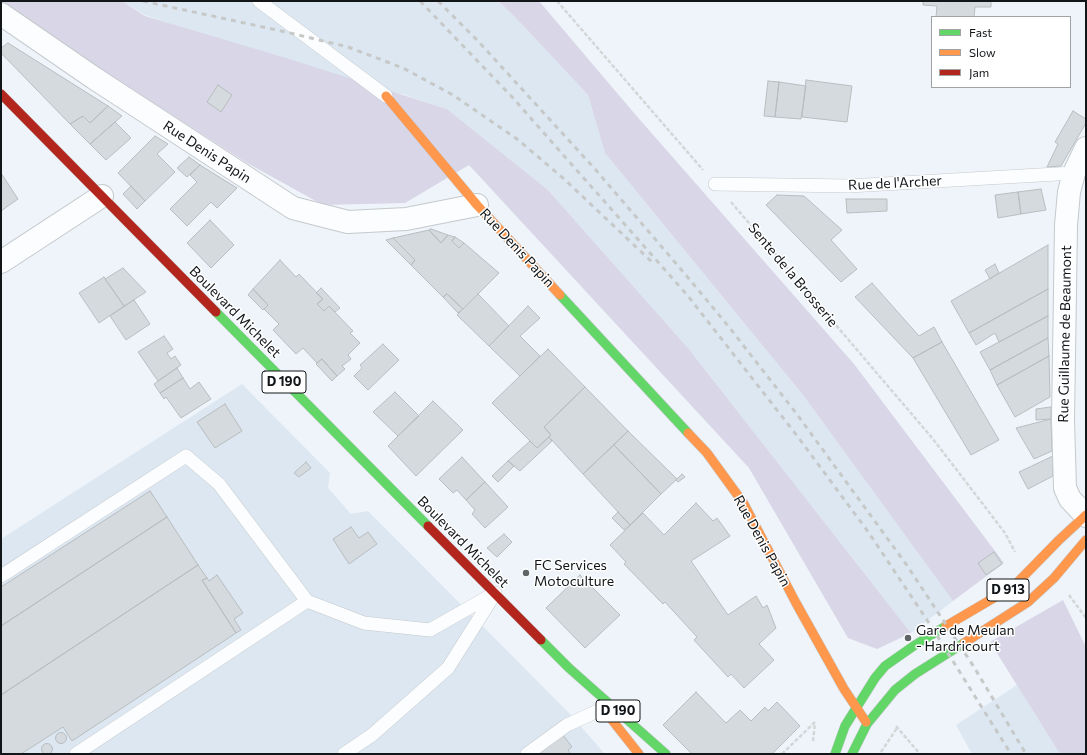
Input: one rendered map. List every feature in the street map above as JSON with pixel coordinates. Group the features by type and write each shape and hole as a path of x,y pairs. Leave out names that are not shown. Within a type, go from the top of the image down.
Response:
{"main road":[{"name":"Boulevard Michelet","path":"1,94 494,594 569,668 666,754"},
{"path":"386,96 477,205"},
{"name":"Rue Denis Papin","path":"477,205 707,453 744,504 796,604 844,688 867,724"},
{"name":"D 913","path":"835,754 845,726 875,678 885,666 915,645 1014,586 1059,540 1086,516"},
{"name":"D 913","path":"852,754 867,724 895,690 915,674 1028,602 1054,578 1086,540"},
{"name":"Boulevard Michelet","path":"569,668 640,754"}],"street":[{"name":"Rue Denis Papin","path":"1,14 101,82 293,208 348,222 406,219 477,205"},
{"name":"Rue Guillaume de Beaumont","path":"1086,148 1074,173 1069,192 1066,225 1063,420 1064,480 1067,493 1086,516"},
{"path":"1,262 102,196"}],"lane":[{"path":"259,1 386,96"},
{"name":"Rue de l'Archer","path":"715,184 849,186 1074,173"},
{"path":"1,576 186,456 220,484 307,601 364,622 430,630 494,594"},
{"path":"344,754 372,735 448,668 494,594"},
{"path":"76,754 307,601"},
{"path":"527,754 567,725 602,708"}],"path":[{"name":"Sente de la Brosserie","path":"557,1 933,439 1005,533 1018,558"},
{"path":"1068,593 1086,618"},
{"path":"880,707 920,754"},
{"path":"782,754 814,722 813,748"},
{"path":"879,754 898,728"}],"shaded area":[{"path":"1,1 122,1 145,16 286,58 447,109 548,190 688,348 911,633 877,649 848,638 749,468 469,165 405,203 323,205 247,163 1,5"},
{"path":"122,1 498,1 515,17 588,95 605,153 803,395 953,601 911,633 688,348 548,190 447,109 402,94 386,96 145,15"},
{"path":"498,1 539,1 634,113 854,364 1004,563 953,601 803,395 605,153 588,95 515,17"},
{"path":"242,384 330,473 328,488 351,514 368,511 569,713 605,754 1,754 1,539"},
{"path":"1063,600 1086,647 1086,754 1060,754 990,642"},
{"path":"1017,685 1060,754 972,754 956,725"}],"building":[{"path":"923,1 991,1 991,7 975,7 974,16 936,16 937,6 923,5"},
{"path":"8,43 108,106 90,123 83,116 70,124 1,53 1,48"},
{"path":"806,80 852,86 847,122 802,117"},
{"path":"768,81 779,82 775,117 764,116"},
{"path":"779,82 806,86 801,119 775,117"},
{"path":"218,85 232,95 221,112 207,102"},
{"path":"108,106 122,116 90,144 70,124 83,116 90,123"},
{"path":"1073,111 1086,119 1086,123 1061,166 1047,167 1058,144 1055,142"},
{"path":"115,122 131,138 106,160 90,144"},
{"path":"155,136 168,144 157,154 175,172 145,201 118,173"},
{"path":"189,157 200,165 187,177 177,168"},
{"path":"200,165 237,188 217,208 211,202 187,226 170,209 197,182 190,175"},
{"path":"1,173 18,199 1,211"},
{"path":"131,186 145,201 137,209 123,194"},
{"path":"1041,189 1046,210 1021,214 1018,192"},
{"path":"1018,192 1021,214 998,218 995,195"},
{"path":"777,195 804,196 842,230 831,240 857,269 841,282 766,205"},
{"path":"846,199 887,199 887,211 847,213"},
{"path":"210,220 234,245 211,268 187,243"},
{"path":"431,229 448,235 441,243 429,230"},
{"path":"429,230 441,243 448,235 455,237 452,241 459,248 464,243 499,273 463,309 447,294 443,297 411,265 415,260 393,238"},
{"path":"455,237 464,243 459,248 452,241"},
{"path":"393,238 415,260 411,265 386,240"},
{"path":"1048,245 1048,289 969,333 951,301"},
{"path":"280,260 296,277 299,274 323,299 317,304 324,311 329,306 353,331 350,333 360,343 348,355 351,359 342,366 345,369 337,376 322,359 317,363 303,348 296,354 273,330 279,324 264,309 268,305 253,289"},
{"path":"995,264 999,273 990,279 985,270"},
{"path":"123,268 146,292 124,306 105,279"},
{"path":"104,277 124,306 99,323 79,293"},
{"path":"872,283 919,336 934,327 942,342 913,358 855,297"},
{"path":"321,288 340,308 335,312 329,306 324,311 317,304 323,299 316,293"},
{"path":"253,289 268,305 263,310 248,295"},
{"path":"1048,289 1048,316 999,342 995,333 976,345 969,333"},
{"path":"447,294 463,309 458,313 443,297"},
{"path":"478,294 509,326 489,346 457,315"},
{"path":"134,300 150,324 126,340 110,316"},
{"path":"528,306 540,318 520,336 540,356 520,376 489,346"},
{"path":"1048,316 1048,338 990,370 980,352"},
{"path":"164,336 173,349 167,353 171,359 175,356 181,365 158,381 138,352"},
{"path":"1048,338 1049,356 997,385 990,370"},
{"path":"942,342 999,440 971,455 913,358"},
{"path":"383,344 399,360 368,390 354,376 362,368 360,365"},
{"path":"548,349 585,387 544,427 551,435 537,448 492,403"},
{"path":"1049,356 1050,397 1015,417 997,385"},
{"path":"322,359 337,376 332,381 316,364"},
{"path":"177,368 183,378 160,393 154,384"},
{"path":"183,378 190,389 199,382 211,399 181,418 166,397 164,399 160,393"},
{"path":"585,387 628,431 583,474 549,437 551,435 544,427"},
{"path":"395,392 419,416 398,436 373,412"},
{"path":"433,401 463,430 416,476 388,446"},
{"path":"225,404 242,431 215,448 197,422"},
{"path":"1051,407 1051,419 1036,420 1036,409"},
{"path":"1051,419 1052,451 1034,459 1016,428"},
{"path":"628,431 677,479 661,494 614,445"},
{"path":"549,437 552,441 520,471 508,461 530,441 537,448"},
{"path":"614,445 661,494 630,525 583,474"},
{"path":"1053,456 1053,476 1028,489 1019,472"},
{"path":"462,457 485,482 466,500 457,490 453,493 439,479"},
{"path":"508,461 514,466 498,482 492,476"},
{"path":"306,462 311,468 299,477 294,473"},
{"path":"682,474 685,477 678,482 676,480"},
{"path":"485,482 508,507 485,528 472,514 475,510 466,500"},
{"path":"150,491 167,517 1,626 1,587"},
{"path":"696,503 713,521 717,518 730,536 691,561 728,615 756,596 763,608 767,605 776,628 759,644 774,660 744,688 731,674 728,677 694,640 697,637 665,602 663,604 624,564 626,562 610,545 643,513 664,535"},
{"path":"618,512 630,525 624,530 612,518"},
{"path":"167,517 198,565 1,695 1,626"},
{"path":"351,527 359,538 368,532 377,544 349,564 333,539"},
{"path":"504,534 512,542 497,557 487,548"},
{"path":"994,552 1002,564 986,575 978,563"},
{"path":"198,565 207,578 202,580 236,633 72,741 63,727 21,754 1,754 1,695"},
{"path":"217,575 243,613 234,619 241,630 236,633 202,580 207,578 209,581"},
{"path":"580,575 620,615 585,648 546,608"},
{"path":"696,692 726,723 740,710 751,721 765,707 768,711 777,702 800,726 772,754 692,754 663,725"},
{"path":"61,732 65,734 67,738 65,742 61,744 57,742 55,738 57,734"},
{"path":"563,735 572,747 568,750 571,754 536,754"},
{"path":"47,743 51,745 53,749 51,753 47,755 43,753 41,749 43,745"}],"railway":[{"path":"143,1 348,47 403,68 453,95 517,139 563,178 652,262"},
{"path":"420,1 513,98 688,296 798,437 869,533 931,626 1011,754"},
{"path":"438,1 478,41 595,169 729,327 796,413 906,564 974,667 1026,754"}],"traffic: fast":[{"path":"560,295 688,433"},
{"path":"216,312 428,526"},
{"path":"835,754 845,726 875,678 885,666 946,626"},
{"path":"541,640 569,668 666,754"},
{"path":"852,754 867,724 895,690 915,674 964,643"}],"traffic: slow":[{"path":"386,96 477,205 560,295"},
{"path":"688,433 707,453 744,504 796,603 844,689 866,722"},
{"path":"946,626 1014,586 1086,515"},
{"path":"964,643 1028,602 1054,578 1086,540"},
{"path":"612,720 639,754"}],"traffic: jam":[{"path":"1,94 216,312"},
{"path":"428,526 541,640"}],"place":[{"name":"FC Services Motoculture","path":"526,573"},
{"name":"Gare de Meulan - Hardricourt","path":"908,638"}]}
